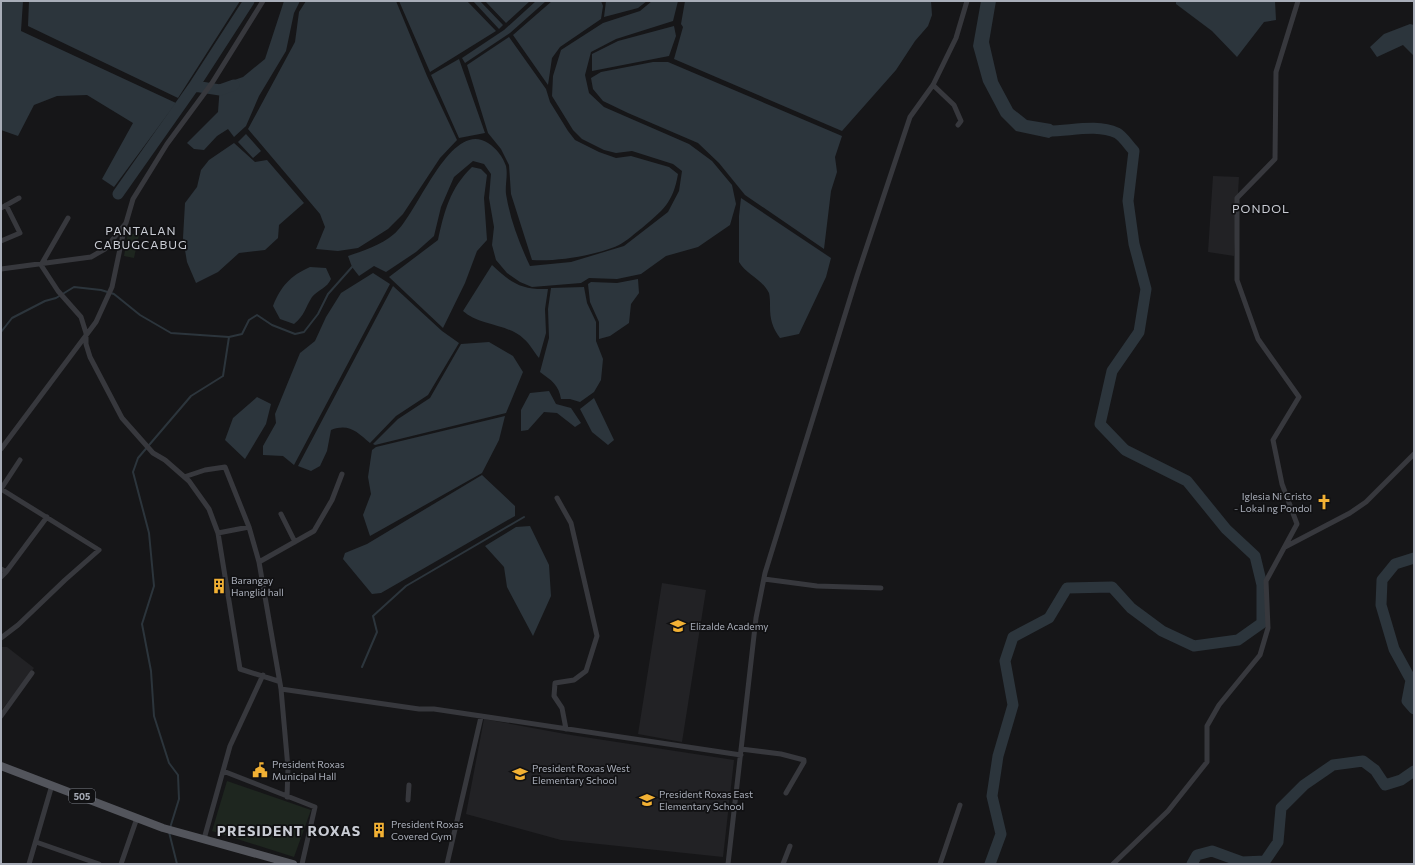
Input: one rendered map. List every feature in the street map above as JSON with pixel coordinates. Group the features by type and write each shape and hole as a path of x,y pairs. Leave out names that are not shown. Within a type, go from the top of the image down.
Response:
{"main road":[{"name":"505","path":"1,766 163,828 293,864"}],"street":[{"path":"1,449 86,333 96,322 112,287 126,223 133,199 163,150 212,83 262,1"},
{"path":"728,864 756,618 764,579 857,276 910,117 933,85 956,38 967,1"},
{"path":"1113,864 1168,811 1207,762 1207,726 1219,705 1260,655 1268,628 1266,582 1296,524 1282,484 1273,440 1298,397 1258,339 1237,280 1237,198 1275,159 1276,72 1298,1"},
{"path":"933,85 954,105 961,121 958,125"},
{"path":"1,241 20,233 3,207 19,198"},
{"path":"40,265 68,218"},
{"path":"1,269 91,257 105,249 126,223"},
{"path":"40,265 58,291 81,317 86,333 86,344 90,357 122,418 153,453 165,460 189,481 209,509 218,533 240,669 263,675 278,681"},
{"path":"1285,547 1350,513 1366,502 1414,454"},
{"path":"1,638 18,625 99,550 1,489 20,460"},
{"path":"184,477 205,470 225,467 249,527 259,562 278,681 281,689 288,768 288,797"},
{"path":"259,562 314,531 332,500 342,474"},
{"path":"557,498 571,523 597,636 586,671 574,680 555,683 554,696 562,708 566,729"},
{"path":"281,514 295,542"},
{"path":"1,577 4,570 47,517"},
{"path":"218,533 249,527"},
{"path":"764,579 817,586 881,588"},
{"path":"1,716 32,673"},
{"path":"204,839 230,746 263,675"},
{"path":"281,689 481,716 741,755"},
{"path":"447,864 481,716"},
{"path":"741,749 781,754 804,760 786,793"},
{"path":"223,771 315,807 302,864"},
{"path":"29,864 52,785"},
{"path":"408,785 408,800"},
{"path":"940,864 960,805"},
{"path":"121,864 137,818"},
{"path":"36,842 99,864"},
{"path":"783,864 790,846"}],"shaded area":[{"path":"1,1 23,1 21,31 176,103 114,187 102,179 133,123 87,95 57,96 34,105 18,136 1,130"},
{"path":"29,1 240,1 178,98 28,26"},
{"path":"284,1 300,1 294,13 286,51 259,96 246,126 234,137 228,129 217,136 204,150 194,149 187,143 218,112 220,85 243,77 265,59"},
{"path":"306,1 396,1 427,76 457,140 440,158 403,214 388,229 358,248 338,251 316,249 325,227 320,214 248,129 295,42 299,12"},
{"path":"399,1 467,1 496,31 430,72"},
{"path":"473,1 480,1 503,25 499,29"},
{"path":"485,1 530,1 506,23"},
{"path":"536,1 546,1 510,33 465,63 462,58 504,30"},
{"path":"552,1 601,1 603,6 601,19 560,47 552,58 548,85 513,35"},
{"path":"606,1 647,1 638,8 604,17"},
{"path":"652,1 678,1 673,21 616,39 591,52 585,75 589,93 604,107 689,144 712,161 732,185 736,204 730,225 698,247 666,256 641,274 617,279 589,278 581,283 532,287 520,282 507,273 496,260 492,245 494,227 489,198 491,174 484,164 473,161 454,177 441,207 434,236 416,252 386,272 374,266 359,276 352,267 348,256 366,250 394,234 403,224 435,172 448,156 461,144 474,139 488,143 494,147 505,163 507,173 506,194 512,222 530,266 571,262 624,246 668,212 679,191 682,171 673,164 632,151 616,153 604,150 582,139 573,130 552,96 553,76 561,50 603,23 640,11"},
{"path":"685,1 931,1 932,15 928,26 915,41 896,70 842,131 674,59 683,27 681,24"},
{"path":"981,1 996,1 989,42 998,81 1013,109 1027,120 1051,124 1060,131 1049,138 1016,131 1001,116 983,82 973,46"},
{"path":"1176,1 1275,1 1276,20 1264,22 1237,57 1212,31 1176,4"},
{"path":"1410,24 1414,25 1414,56 1403,45 1377,57 1370,47 1384,34"},
{"path":"674,26 676,36 669,56 592,71 592,54 618,41"},
{"path":"509,37 546,89 550,102 575,140 599,152 616,158 631,156 669,167 678,174 673,192 666,205 642,228 619,245 600,252 576,257 553,260 532,260 511,194 509,165 501,149 488,133 467,65"},
{"path":"459,59 485,133 459,138 431,75"},
{"path":"653,62 668,62 842,136 835,157 837,172 831,191 824,249 745,195 719,163 698,143 603,101 593,89 591,78 601,72"},
{"path":"246,134 261,151 253,158 238,142"},
{"path":"234,143 255,162 267,160 304,203 279,225 278,238 265,250 239,253 218,272 196,283 187,262 183,238 185,203 197,187 201,170 209,160"},
{"path":"472,167 481,169 487,175 484,198 487,240 477,251 465,283 443,328 389,277 438,240 446,210 453,192 464,175"},
{"path":"1213,176 1239,177 1234,256 1208,252"},
{"path":"741,198 831,258 826,277 799,334 780,338 771,319 769,293 766,288 739,262 739,216"},
{"path":"128,233 139,235 134,258 124,256"},
{"path":"492,265 511,281 523,287 548,289 545,309 546,333 539,358 526,341 517,334 510,330 477,319 463,311"},
{"path":"310,267 326,268 331,279 325,287 312,297 298,321 294,324 280,319 273,306 279,293 287,282 303,270"},
{"path":"373,273 390,284 294,465 283,456 263,455 263,446 276,423 275,414 300,353 315,341 326,317 341,293"},
{"path":"638,279 639,293 631,304 629,323 610,336 599,339 599,322 590,302 588,284 591,282 617,283"},
{"path":"393,286 442,331 459,343 428,395 396,416 370,443 357,432 348,428 337,428 331,430 327,451 320,466 311,471 298,466"},
{"path":"584,287 587,303 596,322 596,341 603,359 601,380 594,392 580,402 570,399 561,399 556,386 551,380 540,372 549,338 548,309 551,288"},
{"path":"489,342 513,356 523,372 506,413 375,445 373,444 398,419 430,398 461,344"},
{"path":"549,391 556,404 571,408 581,423 575,427 557,413 544,412 528,430 521,431 521,410 530,393"},
{"path":"257,397 271,404 266,424 245,459 225,440 233,418"},
{"path":"594,398 614,440 608,445 592,432 580,409"},
{"path":"505,416 499,440 482,473 370,536 363,515 371,494 368,477 372,450 376,447"},
{"path":"482,475 515,506 515,516 381,593 372,594 343,559 345,553 367,544"},
{"path":"530,526 549,565 551,596 533,636 507,587 504,567 485,546 516,527"},
{"name":"Elizalde Academy","path":"662,583 706,590 682,742 638,734"},
{"path":"1,647 7,647 34,668 1,711"},
{"name":"President Roxas East Elementary School","path":"484,719 571,735 734,760 723,857 561,840 466,814"},
{"path":"227,781 311,810 294,857 212,831"}],"waterway":[{"path":"194,86 249,1"},
{"path":"118,194 194,86 220,90 234,85"},
{"path":"990,864 1001,834 992,796 998,756 1013,705 1005,661 1013,637 1049,618 1067,588 1112,587 1131,608 1162,631 1194,646 1238,640 1262,623 1262,585 1255,556 1226,529 1187,481 1125,450 1100,424 1112,371 1139,332 1146,289 1134,244 1128,201 1134,151 1119,134 1109,130 1091,128 1045,131"},
{"path":"1,332 12,318 45,301 56,298 74,287 101,290 114,294 140,315 171,333 229,337 242,334 249,320 257,315 272,325 295,334 304,332 318,314 328,294 352,267"},
{"path":"170,828 179,799 178,775 169,763 154,716 151,671 142,624 154,586 149,533 133,472 138,458 191,396 223,376 229,337"},
{"path":"362,667 377,632 373,616 406,586 524,517"},
{"path":"1414,558 1395,564 1382,580 1381,605 1394,649 1411,680 1407,701 1414,709"},
{"path":"1192,864 1197,855 1212,851 1242,862 1265,861 1278,842 1281,808 1304,785 1333,765 1363,761 1375,770 1385,785 1401,780 1414,771"},
{"path":"169,832 177,864"}],"place":[{"name":"Iglesia Ni Cristo - Lokal ng Pondol","path":"1324,502"},
{"name":"Barangay Hanglid hall","path":"219,586"},
{"name":"Elizalde Academy","path":"678,626"},
{"name":"President Roxas Municipal Hall","path":"260,770"},
{"name":"President Roxas West Elementary School","path":"520,774"},
{"name":"President Roxas East Elementary School","path":"647,800"},
{"name":"President Roxas Covered Gym","path":"379,830"}],"district":[{"name":"PONDOL","path":"1261,208"},
{"name":"PANTALAN CABUGCABUG","path":"141,237"},
{"name":"PRESIDENT ROXAS","path":"289,830"}]}
